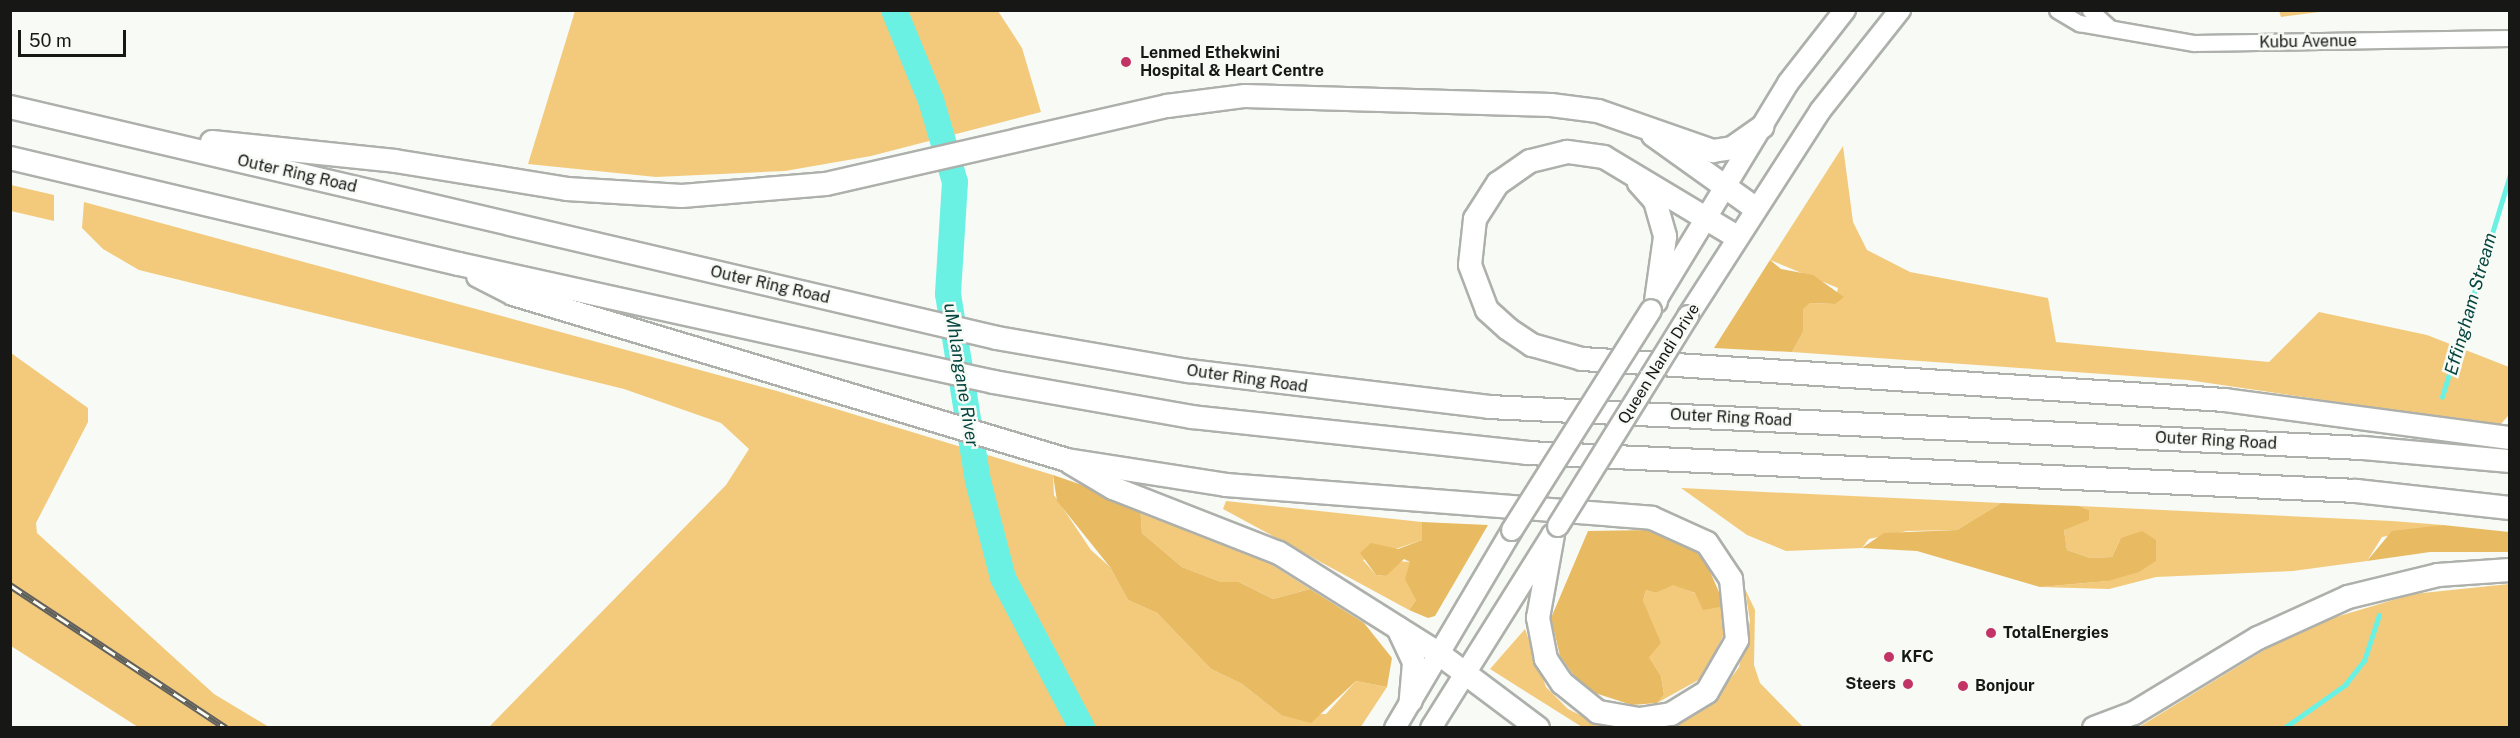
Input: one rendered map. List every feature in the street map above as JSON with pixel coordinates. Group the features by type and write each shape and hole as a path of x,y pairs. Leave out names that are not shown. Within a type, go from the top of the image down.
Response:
{"highway":[{"path":"115,131 395,161 632,195 748,194 882,174 1167,106 1255,96 1551,105 1598,111 1698,148 1724,151 1762,127"},
{"name":"Outer Ring Road","path":"10,107 901,316 1061,350 1290,385 1489,407 2363,448 2510,461"},
{"path":"1650,132 1755,208"},
{"path":"1737,237 1628,170 1588,153 1547,154 1513,170 1485,201 1470,243 1476,288 1488,310 1532,345 1582,358 2226,400 2510,438"},
{"path":"10,158 459,264 1065,397 1289,430 1485,450 2356,491 2510,508"},
{"path":"1628,170 1655,201 1662,220 1666,254 1653,306"},
{"path":"459,264 513,294 1058,458 1226,485 1661,521 1707,543 1724,564 1735,593 1737,640 1707,692 1671,714 1639,720 1598,712 1562,683 1546,659 1538,618 1556,531"},
{"path":"1058,458 1113,488 1279,553 1438,652 1538,728"},
{"path":"2094,728 2134,714 2258,638 2348,597 2438,575 2510,570"},
{"path":"1397,626 1414,663 1411,701"}],"main road":[{"path":"1395,728 1512,530 1653,306 1723,186 1762,127 1788,82 1845,10"},
{"name":"Queen Nandi Drive","path":"1436,720 1556,531 1755,208 1865,50 1900,10"}],"street":[{"name":"Kubu Avenue","path":"2057,10 2079,23 2224,44 2510,38"},
{"path":"2090,10 2109,27"}],"shaded area":[{"path":"2279,10 2335,10 2281,17 2279,11"},
{"path":"575,11 998,11 1022,48 1041,112 871,156 785,171 656,177 528,164"},
{"path":"1843,146 1853,222 1867,250 1910,272 2048,298 2056,342 2269,362 2319,312 2427,335 2509,367 2509,415 2499,426 2188,380 1792,352 1803,332 1802,309 1810,303 1834,304 1838,288 1770,260"},
{"path":"11,185 54,195 54,221 11,211"},
{"path":"84,202 777,391 1053,475 1054,495 1091,550 1110,567 1128,600 1157,613 1211,669 1242,684 1281,715 1326,714 1356,681 1387,687 1360,728 489,727 726,485 749,449 721,423 624,389 139,270 103,249 82,228"},
{"path":"1770,260 1781,269 1813,275 1844,297 1835,304 1810,303 1803,309 1803,332 1792,352 1714,348"},
{"path":"11,353 88,408 88,422 36,523 37,533 214,694 269,727 138,727 11,646"},
{"path":"1053,475 1140,505 1142,533 1182,567 1221,582 1239,582 1273,599 1310,589 1364,623 1392,658 1387,687 1356,681 1311,723 1281,715 1242,684 1211,669 1157,613 1128,600 1110,567 1057,501"},
{"path":"1681,488 2001,503 1957,530 1907,531 1869,539 1862,548 1786,551 1747,535"},
{"path":"1226,501 1422,522 1422,540 1363,560 1376,575 1386,576 1397,561 1410,562 1416,600 1409,610 1223,509"},
{"path":"2001,503 2079,506 2089,510 2089,520 2064,530 2067,550 2090,558 2112,557 2121,538 2142,531 2156,540 2156,561 2139,572 2108,581 2040,587 1917,551 1862,548 1884,533 1957,530"},
{"path":"1140,505 1260,557 1310,589 1273,599 1239,582 1221,582 1182,567 1142,533"},
{"path":"2079,506 2443,525 2382,537 2367,561 2293,571 2156,577 2109,589 2040,587 2108,581 2121,538 2112,557 2090,558 2067,550 2064,530 2089,510"},
{"path":"1422,522 1488,525 1435,616 1428,618 1409,610 1416,600 1405,579 1410,562 1404,559 1386,576 1376,575 1360,553 1371,543 1398,549 1422,540"},
{"path":"2443,525 2509,532 2509,552 2430,552 2367,561 2392,531"},
{"path":"1649,530 1685,543 1705,560 1725,606 1703,610 1695,593 1673,585 1656,593 1646,590 1643,601 1661,643 1649,657 1661,676 1664,695 1657,703 1632,705 1595,693 1575,677 1560,656 1551,618 1588,531"},
{"path":"1673,584 1725,606 1725,632 1702,678 1657,703 1664,695 1661,676 1649,657 1643,601 1646,590 1656,593"},
{"path":"2509,584 2509,727 2139,727 2271,646 2326,620 2413,594"},
{"path":"1745,589 1755,610 1754,665 1760,683 1803,727 1671,728 1711,705 1739,667 1750,621"},
{"path":"1525,629 1546,687 1568,709 1604,727 1582,727 1490,669"}],"waterway":[{"name":"uMhlangane River","path":"894,10 931,100 955,182 948,294 978,481 1003,578 1082,728"},
{"name":"Effingham Stream","path":"2442,397 2510,175"},
{"name":"Effingham Stream","path":"2284,728 2345,685 2364,661 2379,615"}],"railway":[{"path":"10,585 226,728"}],"place":[{"name":"Lenmed Ethekwini Hospital & Heart Centre","path":"1126,62"},
{"name":"TotalEnergies","path":"1991,633"},
{"name":"KFC","path":"1889,657"},
{"name":"Steers","path":"1908,684"},
{"name":"Bonjour","path":"1963,686"}]}
